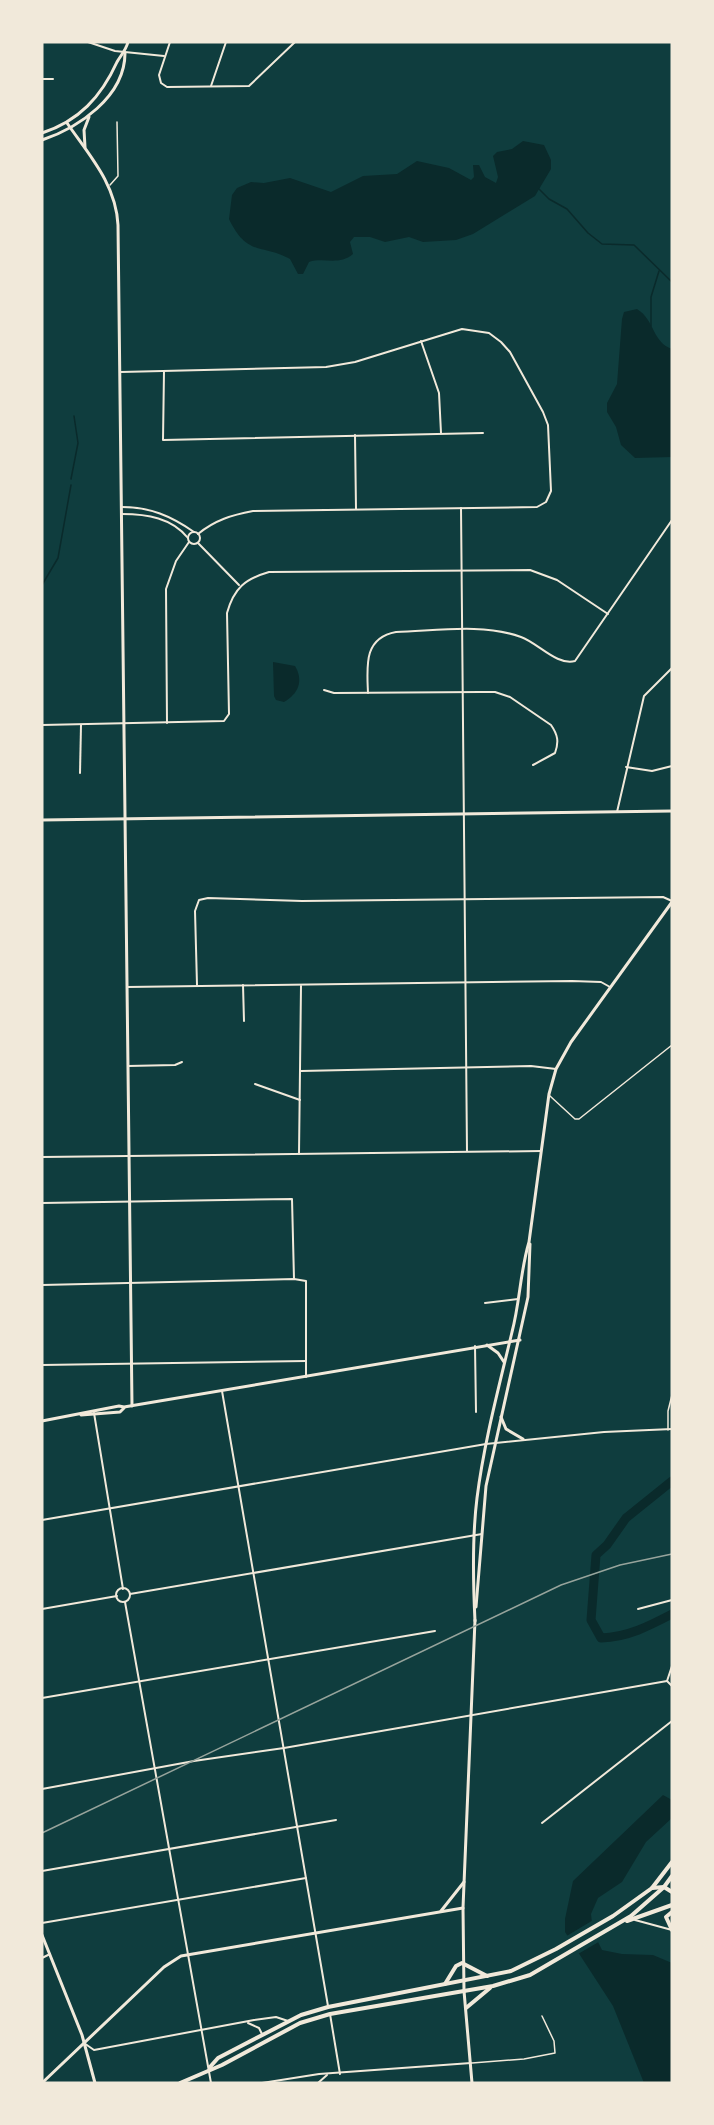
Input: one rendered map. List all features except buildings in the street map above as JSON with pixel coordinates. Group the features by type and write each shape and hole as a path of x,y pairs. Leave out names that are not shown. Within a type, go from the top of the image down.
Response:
{"main road":[{"path":"208,2069 218,2058 289,2021 328,2007 511,1971 556,1949 608,1918 652,1888 672,1862"},
{"path":"180,2083 208,2069 222,2065 300,2023 330,2014 493,1986 530,1975 645,1907 672,1876"},
{"path":"652,1888 664,1887 672,1892"},
{"path":"619,1924 672,1905"},
{"path":"672,1912 666,1917 672,1930"},
{"path":"445,1984 456,1966 462,1963 487,1977"},
{"path":"466,2008 493,1986"}],"street":[{"path":"88,42 125,51 165,56"},
{"path":"42,133 67,123 99,95 128,42"},
{"path":"170,42 159,75 161,83 167,87 252,84 295,42"},
{"path":"211,87 226,42"},
{"path":"42,140 71,128 89,115 117,80 125,62 125,51"},
{"path":"42,79 53,79"},
{"path":"85,147 84,130 89,115"},
{"path":"67,123 109,185 118,216 132,1406"},
{"path":"121,372 326,367 355,362 462,329 487,332 510,352 548,425 551,491 546,502 537,507 253,510 230,515 198,534"},
{"path":"421,341 439,393 441,433"},
{"path":"164,371 163,440 483,433"},
{"path":"355,435 356,509"},
{"path":"122,507 158,512 198,534"},
{"path":"460,508 467,1151"},
{"path":"123,514 156,518 181,530 188,538 189,543 177,561 166,589 166,723"},
{"path":"368,693 368,655 374,643 383,635 396,632 462,630 510,634 532,642 568,663 578,657 672,520"},
{"path":"188,538 194,532"},
{"path":"198,534 198,543 239,585"},
{"path":"189,543 198,543"},
{"path":"42,725 221,722 227,719 229,709 227,613 231,598 239,585 252,577 270,572 512,569 540,573 567,585 608,614"},
{"path":"617,812 644,696 672,668"},
{"path":"324,690 334,693 502,694 551,725 558,738 555,753 533,765"},
{"path":"80,773 81,725"},
{"path":"626,767 652,771 672,766"},
{"path":"42,820 672,811"},
{"path":"196,985 195,911 199,900 249,897 302,901 663,897 672,902 564,1052 556,1069 549,1094 529,1242 528,1297 486,1486 475,1621"},
{"path":"127,987 599,982 610,987"},
{"path":"243,985 244,1021"},
{"path":"299,1154 301,985"},
{"path":"128,1066 175,1065 182,1062"},
{"path":"301,1071 545,1066 556,1069"},
{"path":"255,1084 300,1100"},
{"path":"42,1157 541,1151"},
{"path":"42,1203 292,1198 294,1279"},
{"path":"472,2083 462,1963 475,1621 474,1533 486,1444 519,1299 523,1262 529,1242"},
{"path":"42,1285 294,1279 306,1281 306,1377"},
{"path":"486,1303 519,1299"},
{"path":"80,1415 94,1410 132,1406 519,1340"},
{"path":"487,1345 504,1362"},
{"path":"475,1346 476,1412"},
{"path":"42,1365 306,1361"},
{"path":"222,1391 328,2007"},
{"path":"42,1421 120,1412 124,1407"},
{"path":"94,1410 123,1589 130,1594 474,1533 482,1534"},
{"path":"501,1416 506,1429 523,1439"},
{"path":"42,1520 486,1444 604,1432 670,1430"},
{"path":"117,1596 118,1591 123,1589"},
{"path":"130,1594 125,1602 211,2083"},
{"path":"117,1596 120,1601 125,1602"},
{"path":"42,1610 117,1596"},
{"path":"638,1609 672,1600"},
{"path":"42,1698 435,1631"},
{"path":"667,1681 672,1666"},
{"path":"42,1789 667,1681"},
{"path":"667,1681 672,1686"},
{"path":"542,1823 672,1721"},
{"path":"42,1871 336,1820"},
{"path":"42,1923 306,1878"},
{"path":"441,1911 464,1882"},
{"path":"42,2083 167,1964 189,1954 463,1908"},
{"path":"632,1919 672,1930"},
{"path":"42,1935 84,2043 94,2082"},
{"path":"42,1958 50,1954"},
{"path":"330,2014 340,2074"},
{"path":"84,2043 94,2050 276,2017 289,2021"},
{"path":"248,2023 259,2028 263,2035"},
{"path":"262,2083 471,2063"},
{"path":"318,2083 327,2075"}],"lane":[{"path":"109,185 118,176 117,122"},
{"path":"549,1094 575,1119 579,1119 672,1045"},
{"path":"670,1430 668,1411 672,1395"},
{"path":"471,2063 524,2059 555,2053 554,2041 542,2016"}],"water":[{"path":"523,141 544,145 551,160 551,169 535,196 473,234 456,240 423,242 409,237 385,242 370,237 354,237 350,242 353,254 348,258 309,262 303,274 298,274 290,259 256,248 242,239 229,219 232,195 237,188 251,182 264,183 290,178 331,192 363,176 397,174 417,161 449,168 471,180 474,177 473,165 479,165 485,177 496,183 498,177 493,156 497,152 512,149"},
{"path":"637,309 647,319 665,346 672,349 672,457 635,458 621,445 616,427 607,412 607,403 617,384 624,312"},
{"path":"273,662 295,666 298,672 298,687 293,695 284,702 276,700 274,696"},
{"path":"663,1795 672,1800 672,1818 646,1842 622,1882 598,1898 591,1914 593,1932 602,1950 622,1954 653,1955 672,1963 672,2083 644,2083 613,2006 565,1932 565,1919 573,1881"}],"pier":[{"path":"595,1919 596,1931 602,1940 578,1954 565,1937"}],"waterway":[{"path":"539,189 549,199 567,209 588,233 602,244 634,245 672,282"},
{"path":"651,326 651,297 659,271"},
{"path":"71,479 78,443 74,416"},
{"path":"42,585 58,558 71,485"},
{"path":"672,1481 626,1518 607,1545 596,1555 591,1620 601,1638 647,1627 672,1614"}],"railway":[{"path":"42,1833 561,1585 620,1565 672,1554"}]}
